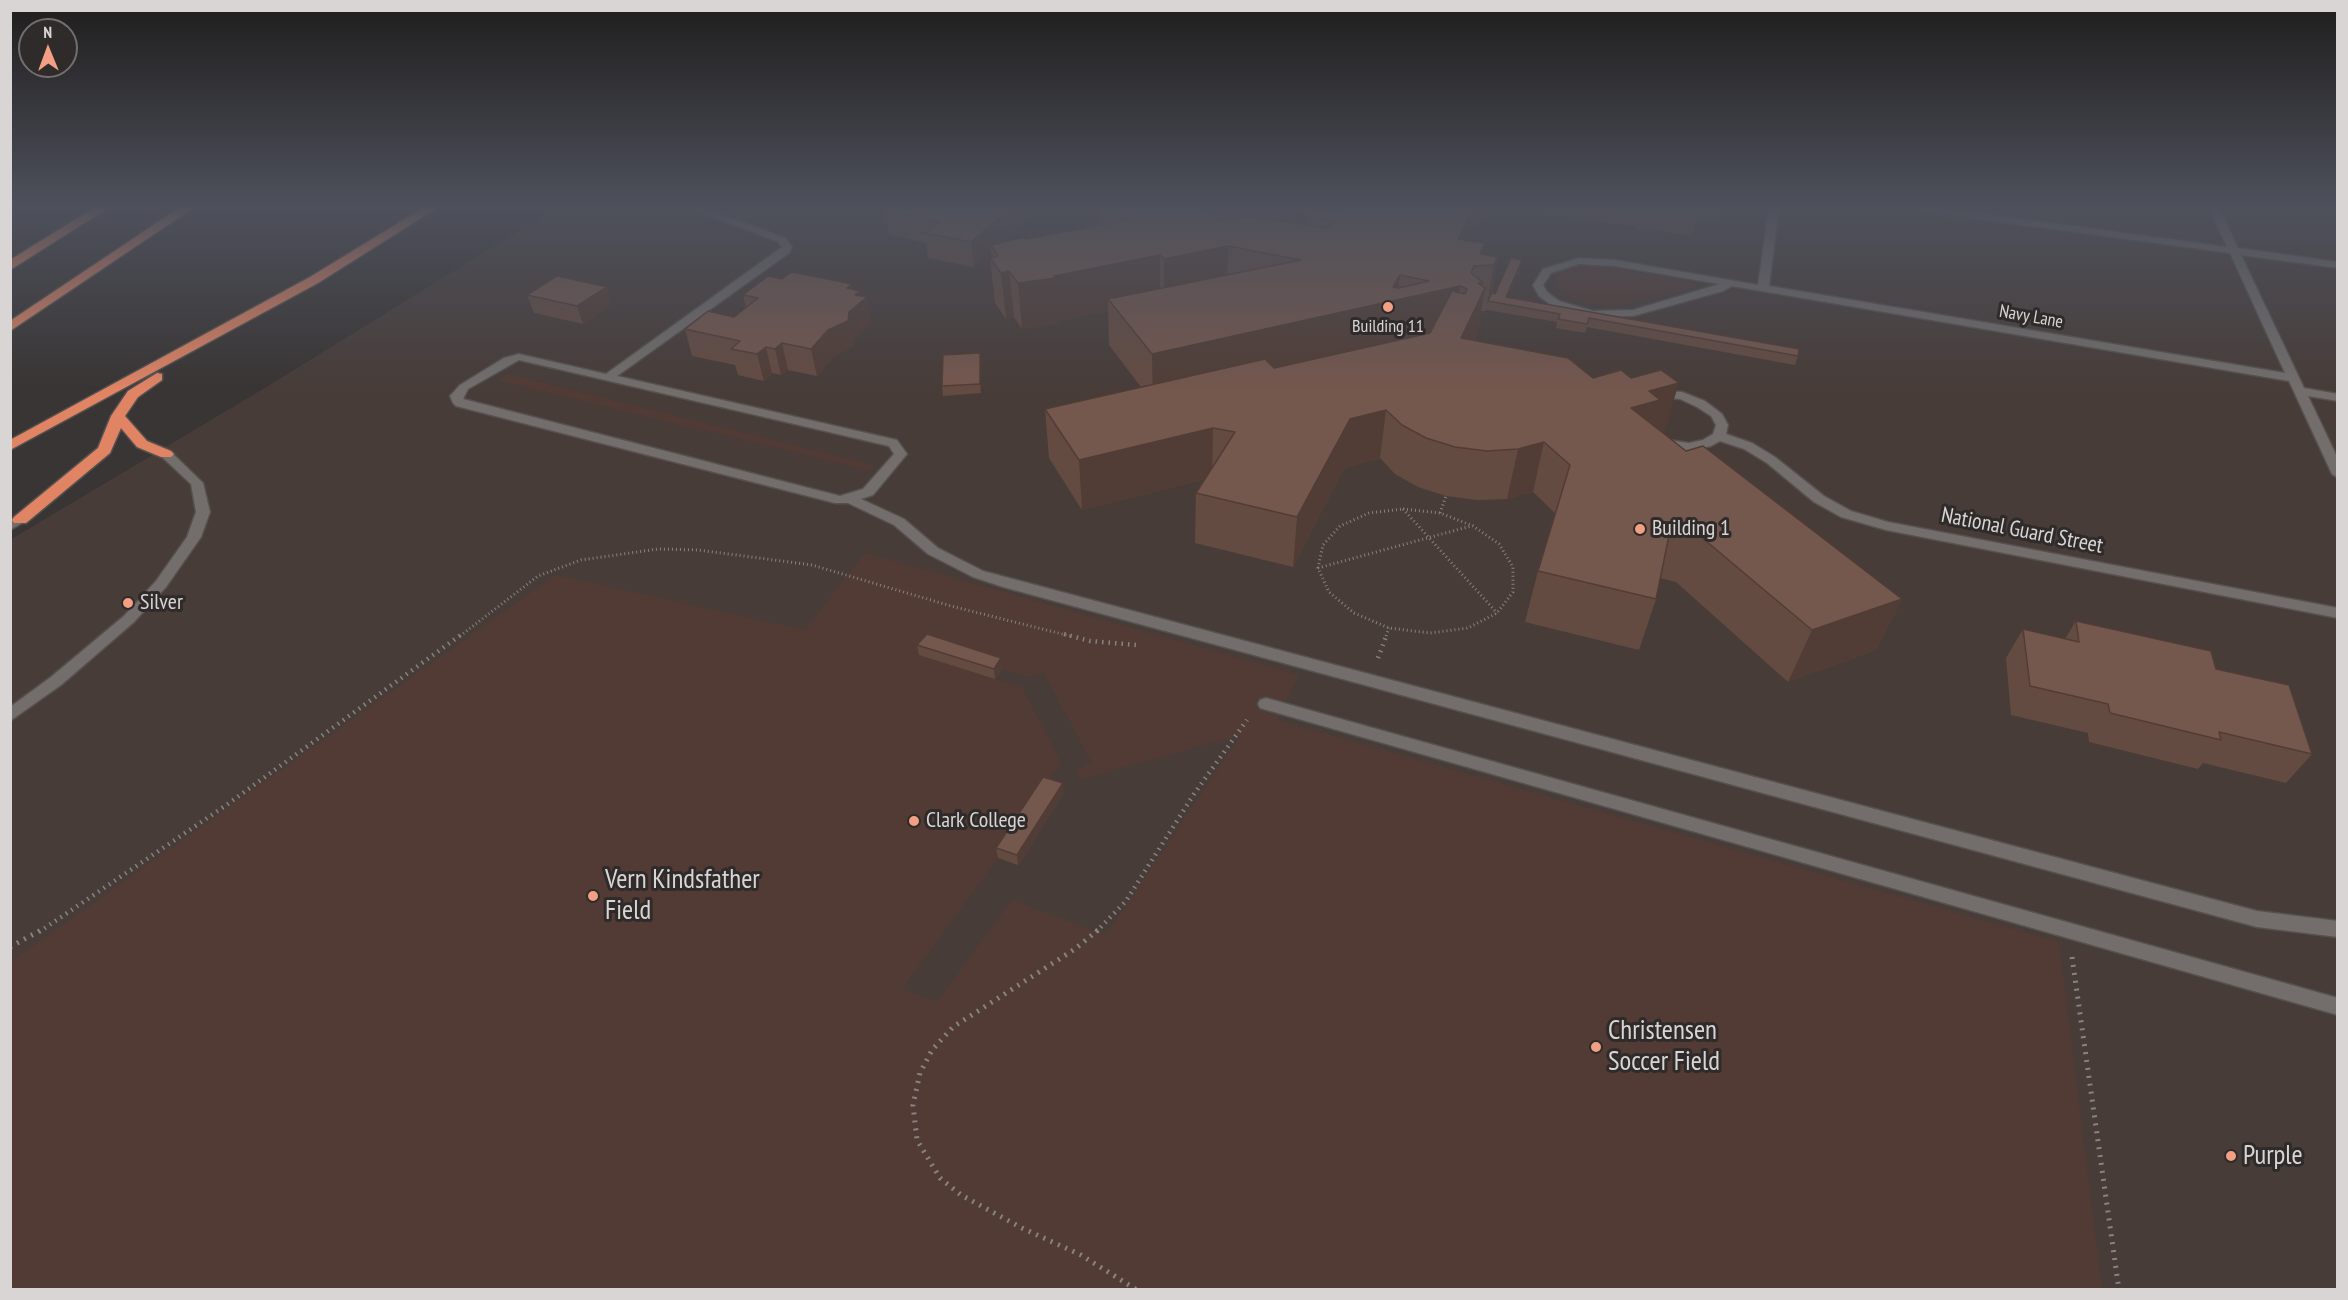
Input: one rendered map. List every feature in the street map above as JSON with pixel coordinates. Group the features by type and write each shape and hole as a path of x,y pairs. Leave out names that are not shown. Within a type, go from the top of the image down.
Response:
{"highway":[{"path":"10,327 97,269"},
{"path":"10,446 332,269"},
{"path":"14,523 105,450 118,416 133,394 228,327"},
{"path":"118,416 142,444 166,454"}],"street":[{"path":"610,376 760,269"},
{"name":"Navy Lane","path":"1552,269 1542,275 1538,285 1548,299 1563,306 1609,315 1644,310 1719,289 1730,283"},
{"name":"Navy Lane","path":"1639,269 2294,378"},
{"path":"1763,289 1766,269"},
{"path":"2242,269 2337,471"},
{"path":"519,357 610,376 897,446 901,454 900,458 868,492 850,499 831,499 460,403 456,396 464,387 508,360 519,357"},
{"path":"2300,391 2337,398"},
{"path":"1642,396 1671,394 1701,404 1720,419 1722,425 1719,436 1707,443 1689,447 1667,445 1646,438"},
{"name":"National Guard Street","path":"1719,436 1748,446 1771,460 1819,499 1846,514 1886,526 2337,614"},
{"path":"10,715 56,681 129,619 161,584 194,537 203,512 197,483 166,454"},
{"path":"850,499 899,522 933,551 988,577 2257,919 2337,930"},
{"path":"1266,704 2068,929 2337,1008"}],"path":[{"path":"1440,513 1446,496"},
{"path":"1403,509 1497,613"},
{"path":"1403,509 1440,513 1473,526 1499,544 1513,567 1513,591 1497,613 1468,628 1430,633 1389,628 1354,613 1329,592 1318,568 1323,545 1340,526 1369,513 1403,509"},
{"path":"1318,568 1473,526"},
{"path":"10,947 44,928 216,813 446,647 538,576 581,560 658,549 698,550 771,558 812,565 951,606 1090,641 1142,645"},
{"path":"1369,681 1389,628"},
{"path":"1137,1290 1081,1255 1022,1228 961,1195 940,1178 917,1140 913,1105 920,1073 932,1050 953,1027 1012,987 1075,949 1102,927 1126,901 1244,723 1266,704"},
{"path":"2068,929 2119,1290"}],"shaded area":[{"name":"Clark College","path":"458,269 2337,269 2337,1289 11,1289 10,540 268,386"},
{"path":"1565,269 1617,269 1690,281 1696,287 1612,307 1579,302 1566,296 1557,288 1555,276 1558,271"},
{"path":"507,374 874,465 870,471 498,380"},
{"name":"Clark College","path":"865,553 1299,675 1277,720 2059,942 2102,1289 11,1290 11,958 15,959 556,575 805,630","holes":["928,644 1028,677 1044,673 1092,763 1076,769 1081,779 1241,735 1106,935 1012,900 937,1002 902,989 998,858 1061,763 1022,687 920,655"]}],"building":[{"path":"998,269 1091,269 1054,276 1056,278 1018,283 1009,271 1001,273"},
{"path":"1258,269 1473,269 1471,273 1483,283 1478,283 1485,288 1461,338 1568,358 1593,378 1621,370 1631,378 1661,370 1679,383 1649,391 1660,400 1631,408 1686,451 1703,446 1902,599 1812,630 1694,531 1671,526 1656,599 1538,571 1570,465 1544,442 1518,449 1487,451 1455,447 1426,438 1402,425 1386,410 1350,419 1297,517 1196,493 1235,432 1213,428 1079,460 1045,409 1265,359 1274,368 1430,333 1452,291 1465,294 1467,289 1460,286 1152,354 1108,299","holes":["1400,275 1429,281 1399,288 1393,287"]},
{"path":"1506,269 1518,269 1506,297 1799,349 1798,356 1589,318 1587,324 1558,319 1560,314 1488,301 1492,293 1495,294"},
{"path":"792,272 852,284 847,288 860,291 855,295 867,297 849,312 848,321 828,330 811,349 782,343 775,349 766,347 757,354 731,349 740,341 685,329 708,311 734,317 758,298 743,295 768,276 782,279"},
{"path":"557,276 607,287 577,306 527,295"},
{"path":"980,353 980,384 942,386 943,355"},
{"path":"2076,621 2211,651 2216,669 2289,685 2312,754 2219,732 2221,740 2110,713 2108,704 2030,686 2023,629 2079,642"},
{"path":"927,634 1001,658 994,669 917,645"},
{"path":"1043,777 1063,783 1017,855 996,848"}],"place":[{"name":"Building 11","path":"1388,307"},
{"name":"Building 1","path":"1640,529"},
{"name":"Silver","path":"128,603"},
{"name":"Clark College","path":"914,821"},
{"name":"Vern Kindsfather Field","path":"593,896"},
{"name":"Christensen Soccer Field","path":"1596,1047"},
{"name":"Purple","path":"2231,1156"}]}
